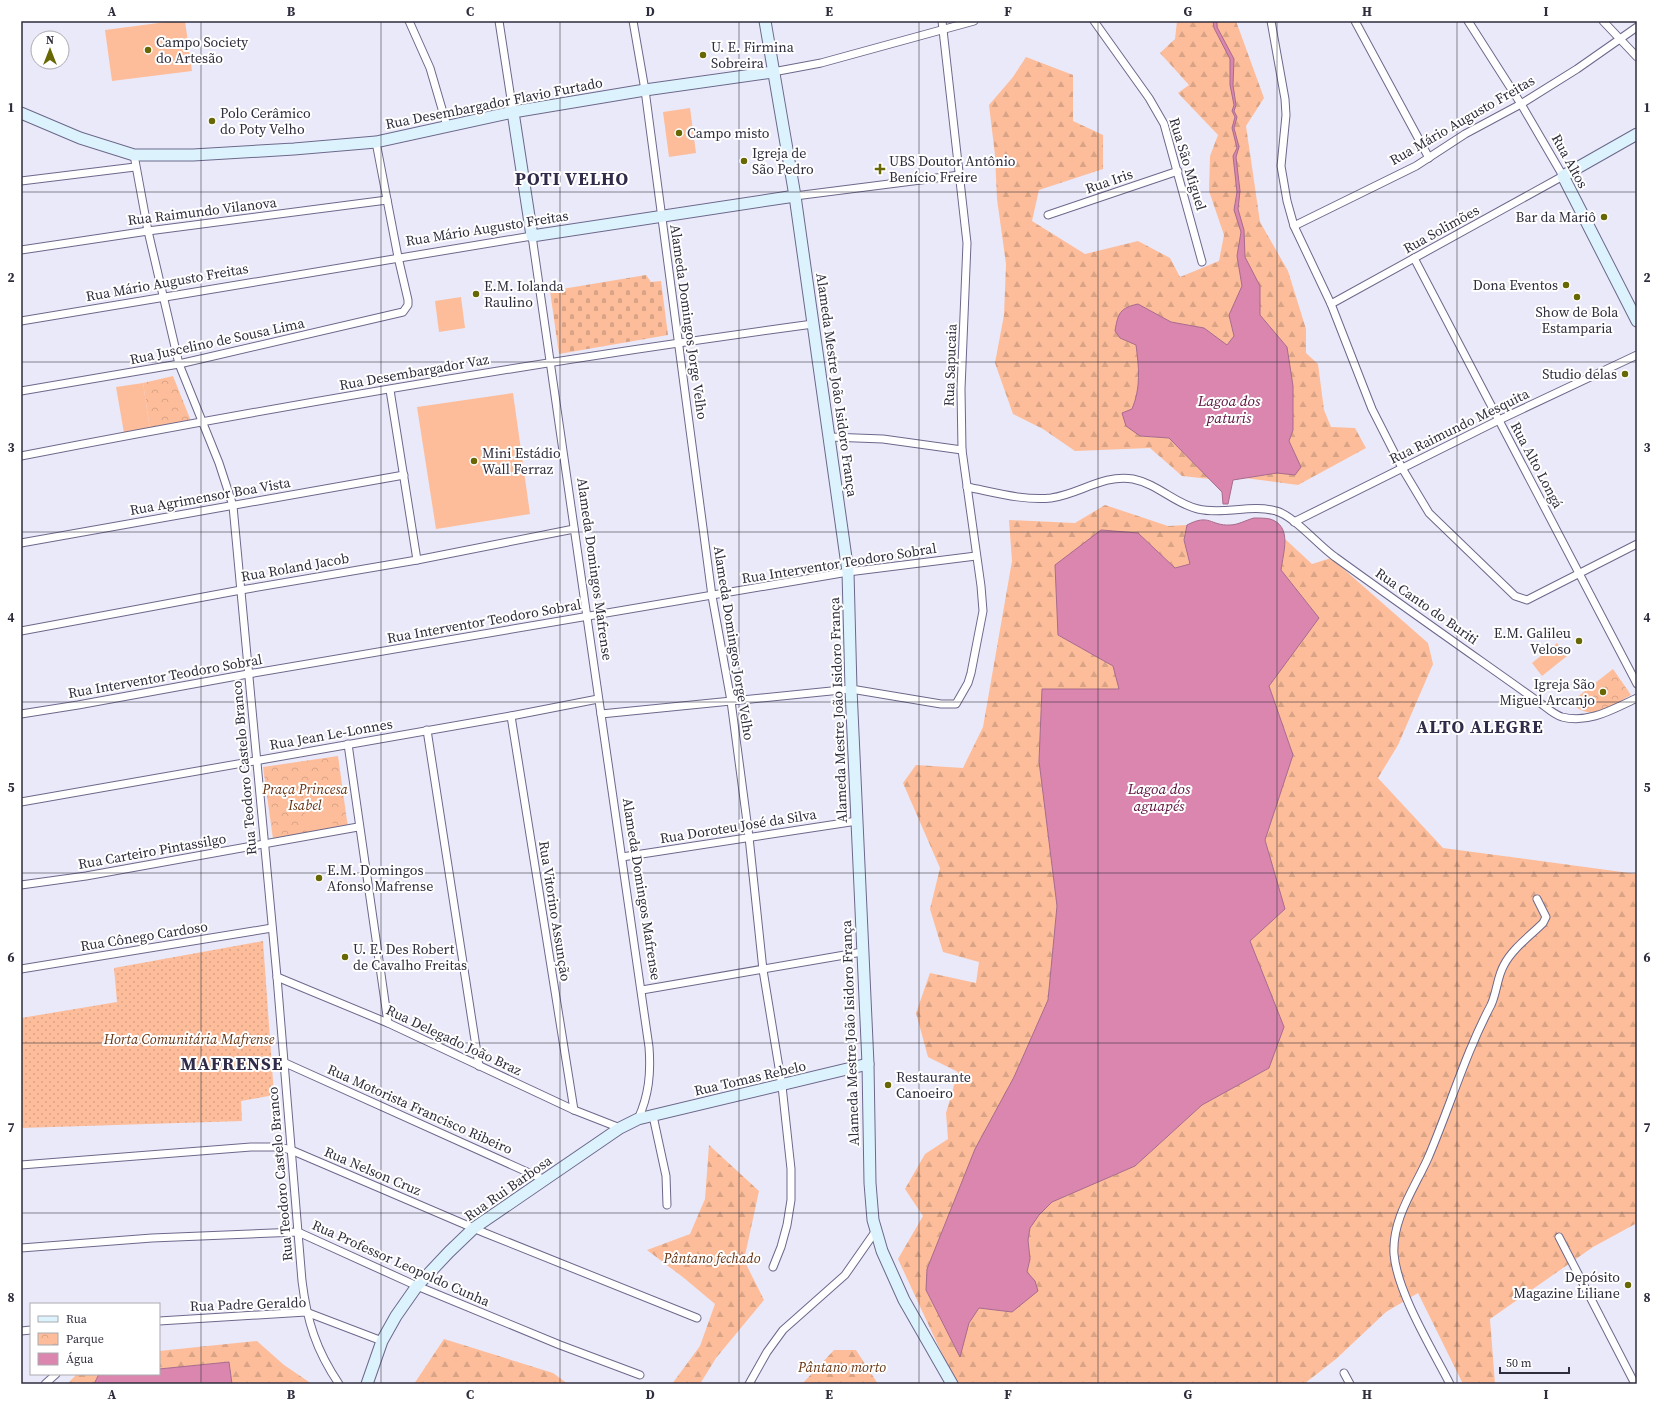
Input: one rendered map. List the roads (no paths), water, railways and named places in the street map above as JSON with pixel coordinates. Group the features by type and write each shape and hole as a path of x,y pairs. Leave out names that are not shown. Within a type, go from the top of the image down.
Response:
{"street":[{"path":"409,21 430,68 447,126"},
{"name":"Alameda Domingos Mafrense","path":"499,21 532,236 598,699 642,990 651,1070 649,1090 638,1119"},
{"name":"Alameda Domingos Jorge Velho","path":"633,21 645,90 712,596 731,701 749,837 763,970 782,1086 791,1169 791,1200 785,1232 773,1267"},
{"name":"Alameda Mestre João Isidoro França","path":"765,21 795,196 848,572 851,689 868,1064 870,1183 875,1232 904,1300 952,1384"},
{"name":"Rua Sapucaia","path":"851,689 941,704 956,704 968,683 971,673 982,612 981,586 962,450 961,389 967,243 942,21"},
{"name":"Rua Desembargador Flavio Furtado","path":"21,112 80,138 134,155 193,155 294,150 376,142 513,112 645,90 773,72 821,63 974,21"},
{"name":"Rua São Miguel","path":"1094,21 1158,112 1168,136 1202,262"},
{"path":"1271,21 1285,99 1286,115 1281,166 1294,226 1331,304 1372,409 1402,468 1424,506 1435,521 1515,596 1527,600 1637,544"},
{"path":"1355,21 1429,158"},
{"name":"Rua Altos","path":"1468,21 1521,104 1563,176 1637,321"},
{"path":"1603,21 1637,57"},
{"name":"Rua Mário Augusto Freitas","path":"1294,226 1398,176 1429,158 1465,134 1521,104 1637,27"},
{"path":"1563,176 1637,134"},
{"path":"376,142 398,257"},
{"name":"Rua Teodoro Castelo Branco","path":"134,155 148,231 179,364 203,421 233,506 277,977 306,1312 319,1350 327,1366 339,1384"},
{"path":"21,181 135,167"},
{"name":"Rua Iris","path":"1048,215 1178,171"},
{"name":"Rua Mário Augusto Freitas","path":"21,321 164,298 398,257 532,236 795,196 960,175"},
{"name":"Rua Solimões","path":"1331,304 1563,176"},
{"name":"Rua Raimundo Vilanova","path":"21,250 148,231 386,200"},
{"name":"Rua Juscelino de Sousa Lima","path":"21,391 179,364 398,314 406,309 408,300 398,257"},
{"name":"Rua Alto Longá","path":"1414,258 1637,684"},
{"name":"Rua Desembargador Vaz","path":"21,456 203,421 550,362 678,342 813,324"},
{"name":"Rua Raimundo Mesquita","path":"1294,522 1499,420 1637,355"},
{"path":"390,390 417,560"},
{"path":"830,437 883,438 962,450"},
{"name":"Rua Agrimensor Boa Vista","path":"21,543 404,475"},
{"path":"967,487 1030,497 1050,498 1108,479 1120,478 1146,483 1198,509 1269,509 1284,514 1294,522"},
{"name":"Rua Canto do Buriti","path":"1294,522 1332,554 1542,705 1561,716 1579,719 1596,717 1637,698"},
{"name":"Rua Roland Jacob","path":"21,631 241,590 417,560 574,530"},
{"name":"Rua Interventor Teodoro Sobral","path":"21,714 848,572 976,556"},
{"path":"601,714 851,689"},
{"name":"Rua Jean Le-Lonnes","path":"21,802 511,716 598,699"},
{"name":"Rua Vitorino Assunção","path":"511,716 574,1110"},
{"path":"427,730 479,1066"},
{"path":"348,744 358,827 388,1023"},
{"name":"Rua Doroteu José da Silva","path":"622,857 857,821"},
{"name":"Rua Carteiro Pintassilgo","path":"21,885 86,876 358,827"},
{"path":"1450,1384 1402,1289 1395,1262 1395,1235 1400,1215 1427,1159 1476,1035 1491,1004 1503,965 1509,956 1543,923 1546,917 1537,899"},
{"name":"Rua Cônego Cardoso","path":"21,969 272,928"},
{"path":"642,990 862,952"},
{"name":"Rua Delegado João Braz","path":"277,977 388,1023 574,1110 620,1128"},
{"name":"Rua Motorista Francisco Ribeiro","path":"284,1062 545,1180"},
{"name":"Rua Tomas Rebelo","path":"638,1119 782,1086 868,1064"},
{"path":"653,1116 666,1176 667,1205"},
{"name":"Rua Rui Barbosa","path":"367,1384 382,1341 396,1316 417,1286 474,1228 620,1128 638,1119"},
{"name":"Rua Nelson Cruz","path":"21,1165 251,1147 279,1147 291,1150 474,1228 697,1318"},
{"name":"Rua Professor Leopoldo Cunha","path":"21,1248 152,1238 298,1232 417,1286 560,1345 640,1375"},
{"path":"750,1384 767,1352 783,1330 845,1276 875,1232"},
{"path":"1559,1237 1635,1384"},
{"name":"Rua Padre Geraldo","path":"160,1322 306,1312 382,1341"},
{"path":"1344,1373 1350,1384"},
{"path":"46,1384 55,1375"}],"water":[{"name":"Lagoa dos paturis","path":"1213,21 1217,21 1217,27 1234,59 1233,85 1236,105 1234,111 1237,117 1234,128 1239,147 1236,157 1240,191 1238,209 1244,230 1245,257 1260,286 1260,315 1287,347 1293,386 1293,430 1289,441 1301,467 1295,475 1277,473 1233,480 1228,504 1223,504 1222,492 1169,438 1140,436 1126,426 1122,413 1132,409 1137,393 1137,353 1136,345 1120,338 1115,331 1117,320 1121,312 1127,307 1138,304 1171,322 1204,328 1227,345 1234,336 1229,315 1242,286 1237,256 1241,232 1234,210 1237,192 1233,156 1237,148 1232,128 1235,117 1232,111 1234,105 1230,85 1230,59 1214,28"},
{"name":"Lagoa dos aguapés","path":"1254,518 1270,519 1282,528 1285,541 1281,570 1319,618 1269,686 1293,755 1265,840 1285,909 1250,941 1284,1027 1269,1068 1202,1105 1135,1166 1052,1202 1039,1215 1030,1228 1028,1240 1030,1259 1027,1272 1035,1281 1038,1291 1012,1312 979,1308 969,1323 960,1357 926,1290 927,1269 975,1149 1014,1077 1048,1000 1057,906 1039,761 1042,689 1119,689 1113,666 1058,635 1055,565 1101,530 1138,533 1175,568 1190,564 1184,540 1187,525 1205,520 1223,525 1233,525"},
{"path":"229,1362 232,1384 94,1384 98,1375 160,1375 160,1369"}],"place":[{"name":"Campo Society do Artesão","path":"148,50"},
{"name":"U. E. Firmina Sobreira","path":"703,55"},
{"name":"Polo Cerâmico do Poty Velho","path":"212,121"},
{"name":"Campo misto","path":"679,133"},
{"name":"Igreja de São Pedro","path":"744,161"},
{"name":"UBS Doutor Antônio Benício Freire","path":"880,169"},
{"name":"Bar da Mariô","path":"1604,217"},
{"name":"Dona Eventos","path":"1566,285"},
{"name":"E.M. Iolanda Raulino","path":"476,294"},
{"name":"Show de Bola Estamparia","path":"1577,297"},
{"name":"Studio delas","path":"1625,374"},
{"name":"Mini Estádio Wall Ferraz","path":"474,461"},
{"name":"E.M. Galileu Veloso","path":"1579,641"},
{"name":"Igreja São Miguel Arcanjo","path":"1603,692"},
{"name":"E.M. Domingos Afonso Mafrense","path":"319,878"},
{"name":"U. E. Des Robert de Cavalho Freitas","path":"345,957"},
{"name":"Restaurante Canoeiro","path":"888,1085"},
{"name":"Depósito Magazine Liliane","path":"1628,1285"}],"district":[{"name":"POTI VELHO","path":"572,178"},
{"name":"ALTO ALEGRE","path":"1480,726"},
{"name":"MAFRENSE","path":"232,1063"}],"park label":[{"name":"Praça Princesa Isabel","path":"305,798"},
{"name":"Horta Comunitária Mafrense","path":"189,1039"},
{"name":"Pântano fechado","path":"712,1258"},
{"name":"Pântano morto","path":"842,1367"}]}
